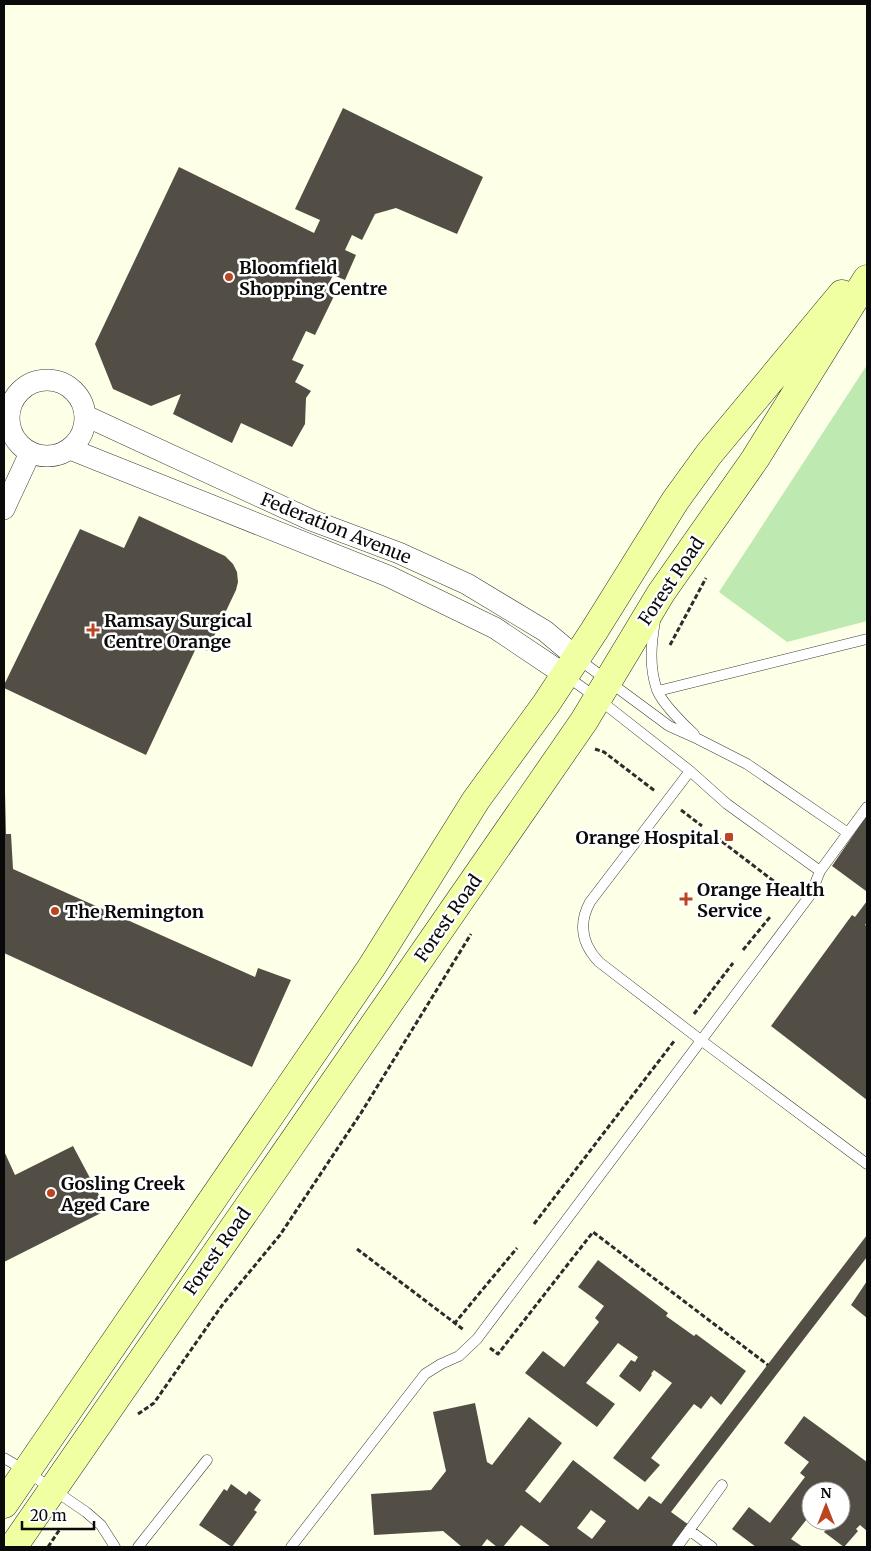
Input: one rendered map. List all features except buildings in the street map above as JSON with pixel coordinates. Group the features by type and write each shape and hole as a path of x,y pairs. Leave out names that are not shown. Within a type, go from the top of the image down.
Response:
{"main road":[{"name":"Forest Road","path":"4,1504 15,1464 370,968 476,800 546,704 594,631 675,501 709,454 867,264"},
{"name":"Forest Road","path":"12,1547 54,1489 573,737 661,593 755,459 867,279"}],"street":[{"path":"44,379 66,384 80,398 86,416 82,435 70,450 51,456 30,453 17,442 9,424 11,404 22,389 44,379"},
{"name":"Federation Avenue","path":"86,416 311,520 399,552 467,584 545,631 570,666"},
{"name":"Federation Avenue","path":"70,450 388,576 570,666"},
{"path":"4,509 30,453"}],"lane":[{"path":"661,593 651,646 658,692 698,739"},
{"path":"658,692 867,638"},
{"path":"570,666 603,689 669,726 748,764 848,833"},
{"path":"570,666 603,689 727,804 820,871"},
{"path":"690,771 590,902 586,909 582,927 584,942 599,962 867,1164"},
{"path":"291,1547 425,1374 440,1364 459,1356 477,1339 811,894 820,871 867,808"},
{"path":"138,1547 207,1460"},
{"path":"15,1464 54,1489 101,1524 115,1547"},
{"path":"677,1547 722,1485"},
{"path":"689,1530 712,1547"}],"path":[{"path":"589,747 604,752 658,792"},
{"path":"678,809 702,826"},
{"path":"716,837 788,892 788,897"},
{"path":"743,950 763,923 773,914"},
{"path":"693,1015 733,963"},
{"path":"534,1224 676,1037"},
{"path":"487,1346 498,1354 593,1232 768,1365"},
{"path":"454,1324 517,1248"},
{"path":"357,1249 464,1330"}],"green space":[{"path":"867,365 867,621 787,642 719,592"}],"place":[{"name":"Bloomfield Shopping Centre","path":"229,277"},
{"name":"Ramsay Surgical Centre Orange","path":"93,630"},
{"name":"Orange Hospital","path":"729,837"},
{"name":"Orange Health Service","path":"686,899"},
{"name":"The Remington","path":"55,911"},
{"name":"Gosling Creek Aged Care","path":"51,1193"}]}
